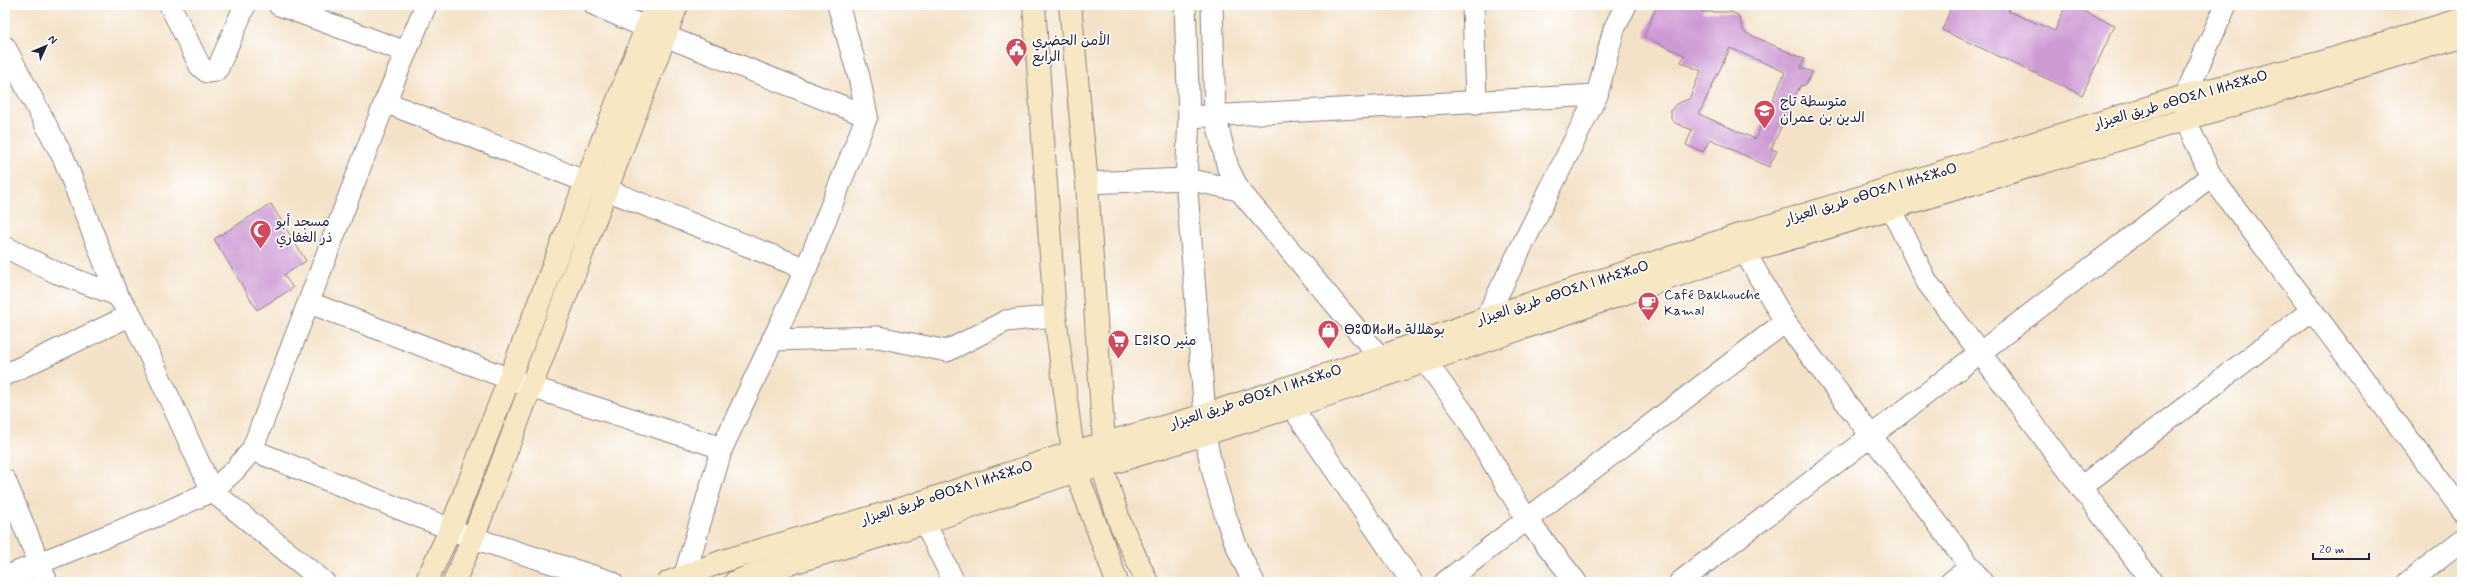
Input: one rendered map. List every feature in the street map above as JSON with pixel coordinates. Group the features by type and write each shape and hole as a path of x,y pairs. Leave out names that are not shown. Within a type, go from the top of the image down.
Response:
{"main road":[{"path":"454,582 473,538 606,190 656,32 655,5"},
{"path":"426,582 451,528 586,182 656,32 677,5"},
{"path":"1034,5 1056,316 1075,462 1117,582"},
{"path":"1070,5 1087,183 1104,444 1102,466 1120,524 1147,582"},
{"name":"طريق العيزار ⴰⴱⵔⵉⴷ ⵏ ⵍⵄⵉⵣⴰⵔ","path":"1888,199 2185,96 2315,64 2462,19"},
{"name":"طريق العيزار ⴰⴱⵔⵉⴷ ⵏ ⵍⵄⵉⵣⴰⵔ","path":"1075,462 1102,466 1380,357 1486,318 1741,244 1888,199 2185,119 2462,36"},
{"name":"طريق العيزار ⴰⴱⵔⵉⴷ ⵏ ⵍⵄⵉⵣⴰⵔ","path":"735,582 755,578 920,514 1075,462 1104,444 1292,407 1488,339 1741,244"},
{"name":"طريق العيزار ⴰⴱⵔⵉⴷ ⵏ ⵍⵄⵉⵣⴰⵔ","path":"680,579 723,561 920,514"}],"street":[{"path":"170,5 200,66 207,72 211,73 218,68 245,5"},
{"path":"279,5 406,52"},
{"path":"5,577 38,562 166,512 212,491 235,470 252,450 310,303 385,102 426,5"},
{"path":"595,5 656,32 867,116"},
{"path":"680,579 722,448 806,269 867,116 859,77 838,5"},
{"path":"1185,5 1189,117 1186,179 1204,425 1225,520 1238,554 1254,582"},
{"path":"1212,5 1215,116 1228,168 1239,190 1380,357"},
{"path":"1473,5 1476,104"},
{"path":"1614,30 1615,5"},
{"path":"1488,339 1486,318 1597,96 1614,30 1626,5"},
{"path":"2226,5 2185,96 2185,119 2211,176 2462,510"},
{"path":"5,47 64,159 118,295 131,315 212,491 323,582"},
{"path":"1189,117 1476,104 1597,96"},
{"path":"385,102 806,269"},
{"path":"1680,582 2211,176"},
{"path":"1087,183 1186,179 1239,190"},
{"path":"1888,199 1928,282 2152,582"},
{"path":"1741,244 1785,322 1977,574 1951,582"},
{"path":"5,247 57,273 118,295"},
{"path":"310,303 531,387 722,448"},
{"path":"2081,487 2312,310"},
{"path":"5,375 131,315"},
{"path":"772,340 878,337 947,351 1006,321 1056,316"},
{"path":"1446,582 1785,322"},
{"path":"1425,361 1463,412 1527,520 1576,582"},
{"path":"1292,407 1412,582"},
{"path":"252,450 369,498 451,528 473,538 612,582"},
{"path":"5,480 47,582"},
{"path":"920,514 954,582"},
{"path":"2408,582 2462,540"}],"building":[{"path":"1657,5 1706,5 1702,12 1731,12 1738,15 1744,32 1804,59 1801,68 1813,72 1805,85 1800,86 1771,149 1777,151 1769,167 1710,139 1703,152 1686,145 1692,130 1675,123 1671,118 1671,110 1676,104 1689,99 1701,71 1681,62 1684,55 1644,37","holes":["1730,48 1785,72 1755,139 1699,114"]},
{"path":"1952,5 2010,5 2008,11 2055,31 2066,5 2069,5 2115,25 2082,95 1942,30"},
{"name":"مسجد أبو ذر الغفاري","path":"271,204 306,261 284,275 293,288 257,310 214,239"}],"place":[{"name":"الأمن الحضري الرابع","path":"1016,68"},
{"name":"متوسطة تاج الدين بن عمران","path":"1765,130"},
{"name":"مسجد أبو ذر الغفاري","path":"260,250"},
{"name":"Café Bakhouche Kamal","path":"1649,322"},
{"name":"ⴱⵓⵀⵍⴰⵍⴰ بوهلالة","path":"1328,350"},
{"name":"ⵎⵓⵏⵉⵔ منير","path":"1119,360"}]}
